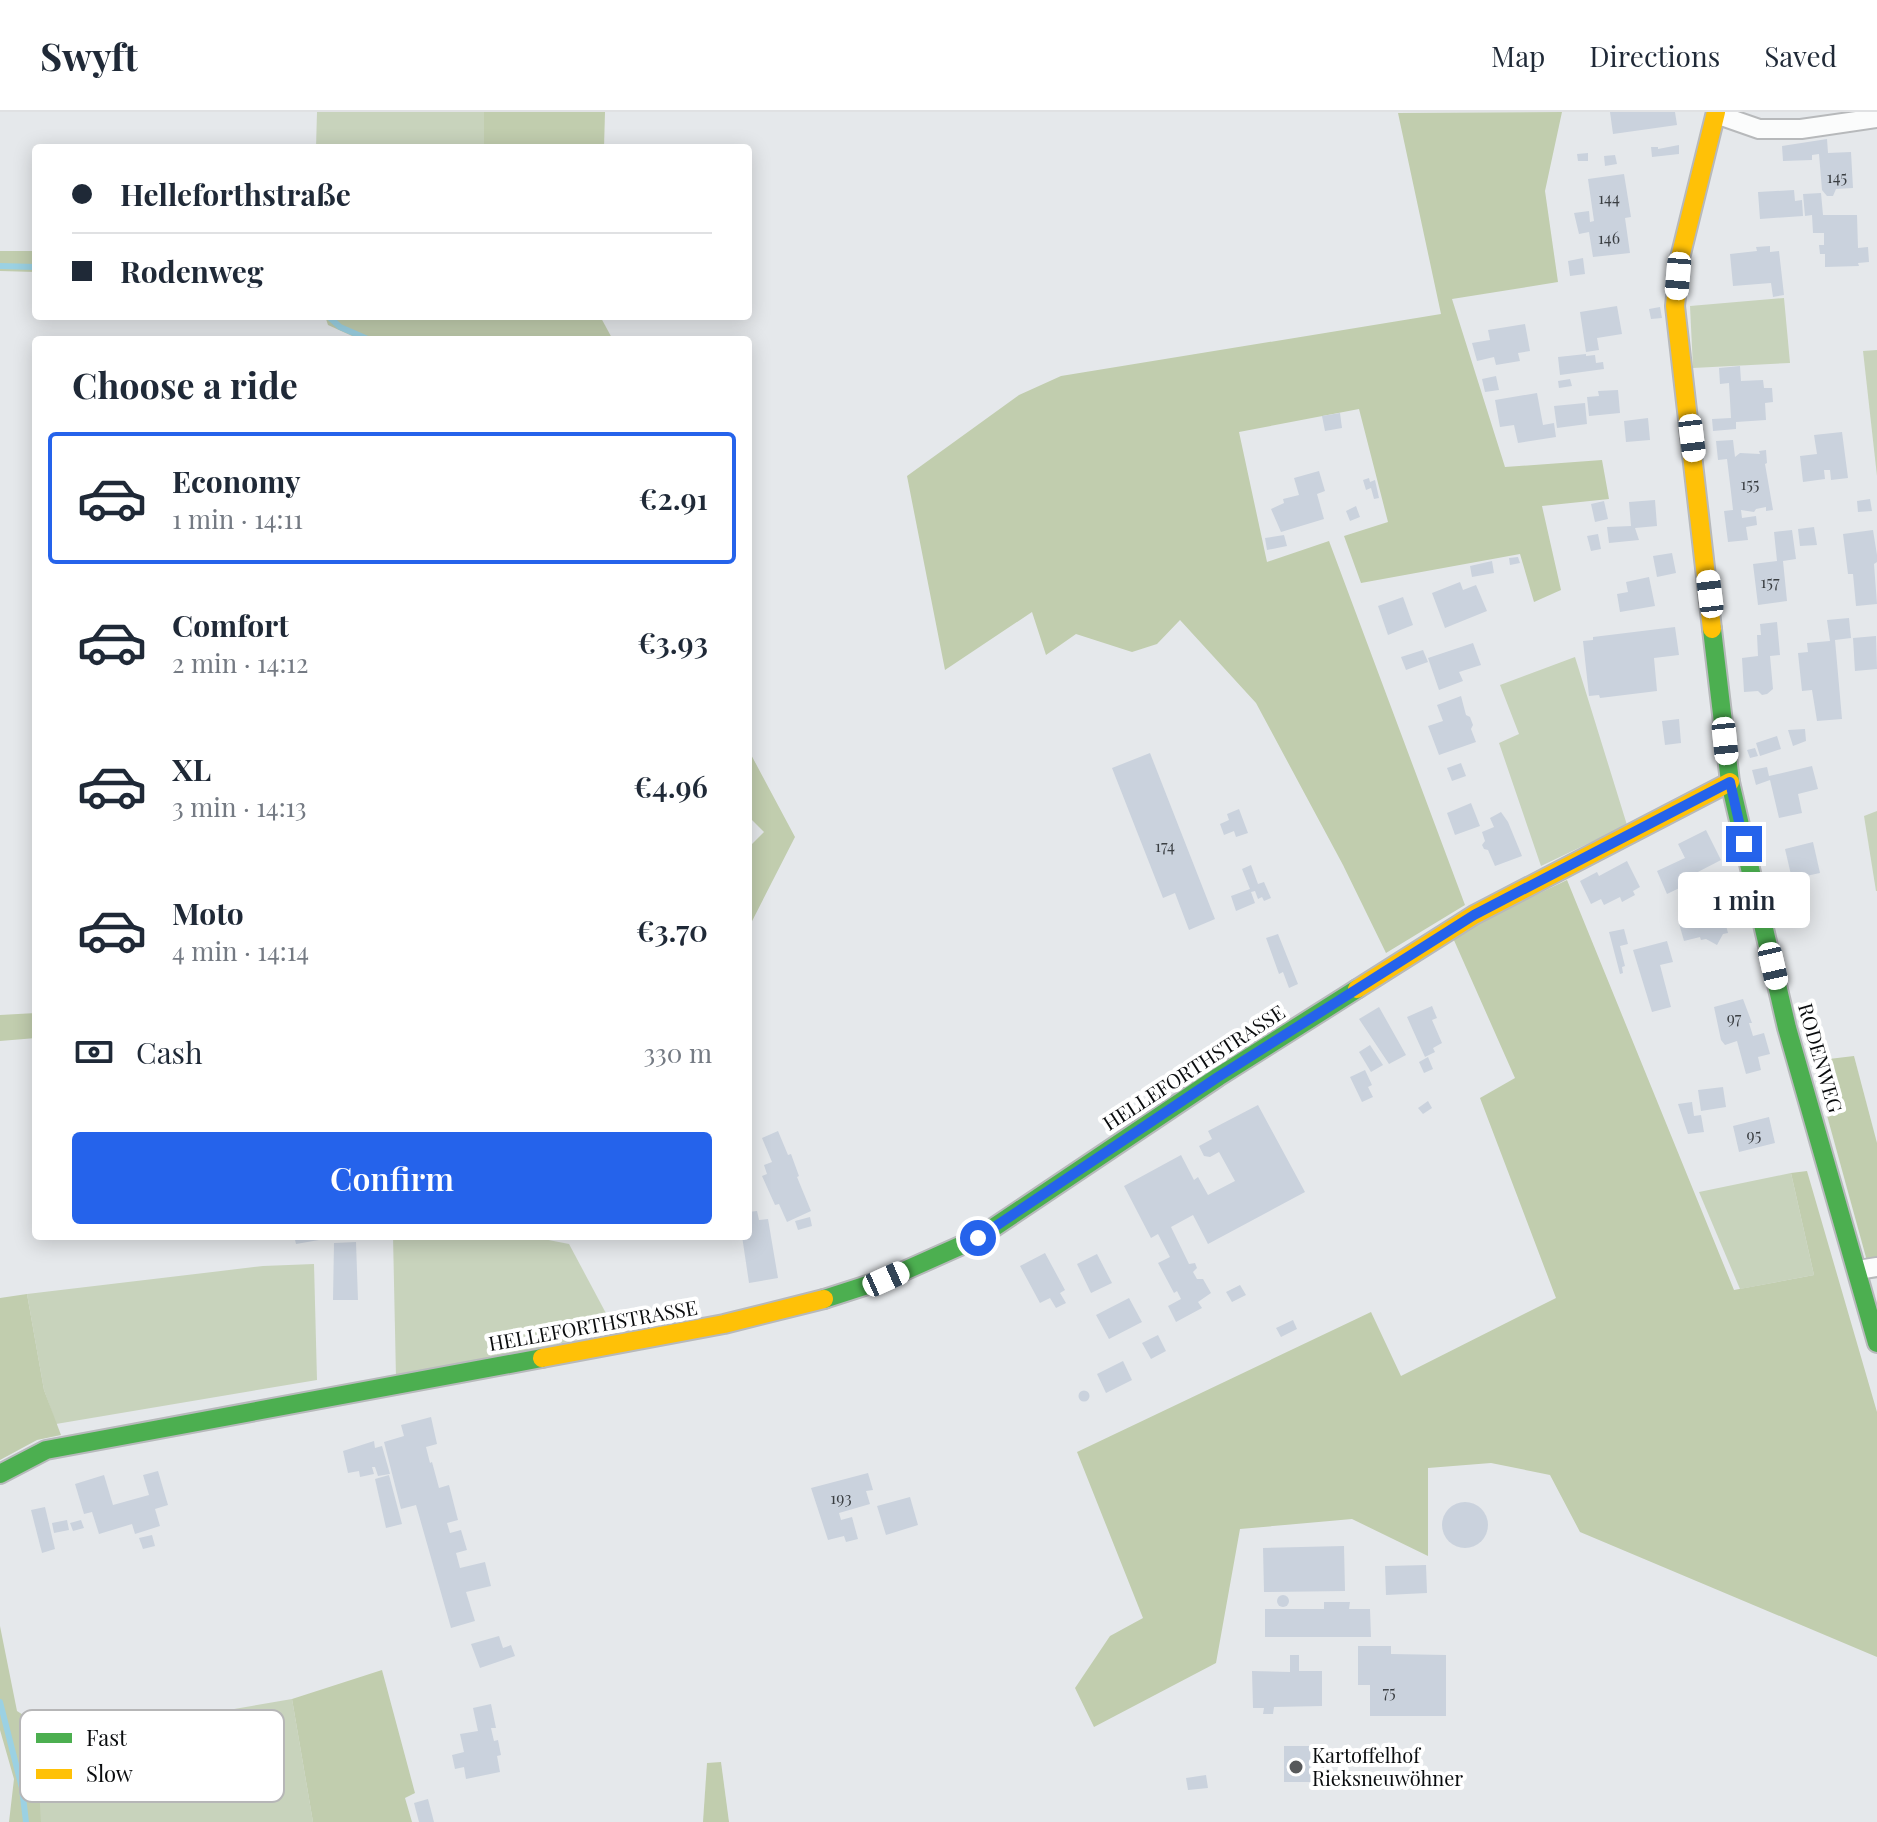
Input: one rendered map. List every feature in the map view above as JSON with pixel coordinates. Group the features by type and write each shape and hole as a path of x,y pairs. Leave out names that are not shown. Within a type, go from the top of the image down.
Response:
{"street":[{"path":"1730,782 1675,306 1680,258 1716,113 1759,129 1801,129 1877,118"},
{"name":"RODENWEG","path":"1730,782 1787,1028 1877,1343"},
{"name":"HELLEFORTHSTRASSE","path":"0,1474 46,1450 724,1324 835,1296 886,1279 978,1238 1230,1069 1474,915 1730,782"},
{"path":"1858,1270 1877,1267"}],"green space":[{"path":"317,112 484,112 484,144 316,144"},
{"path":"484,112 605,112 604,144 484,144"},
{"path":"1562,112 1545,191 1558,282 1452,299 1505,467 1602,460 1609,499 1542,506 1561,590 1534,602 1520,554 1361,583 1344,536 1388,522 1359,409 1239,432 1267,562 1329,541 1465,905 1386,953 1343,865 1256,703 1180,620 1157,644 1132,652 1076,634 1046,655 1032,612 945,670 907,476 1019,395 1061,376 1441,314 1398,113"},
{"path":"0,251 32,251 32,272 0,271"},
{"path":"1784,298 1790,363 1693,368 1690,306"},
{"path":"326,320 602,320 611,336 352,336 328,325"},
{"path":"1877,350 1877,476 1863,351"},
{"path":"1575,657 1627,825 1541,866 1499,743 1519,734 1500,685"},
{"path":"752,756 795,837 752,921 752,844 764,832 752,820"},
{"path":"1877,811 1877,891 1876,891 1864,816"},
{"path":"1567,880 1734,1290 1814,1275 1791,1173 1807,1171 1877,1412 1877,1657 1580,1532 1550,1475 1491,1463 1428,1468 1428,1556 1352,1519 1240,1529 1216,1663 1094,1727 1075,1688 1110,1636 1143,1618 1077,1452 1371,1312 1401,1376 1556,1298 1480,1098 1515,1078 1453,938 1479,922"},
{"path":"32,1013 32,1038 0,1041 0,1015"},
{"path":"1854,1056 1877,1143 1877,1260 1867,1261 1812,1061"},
{"path":"1791,1173 1814,1275 1740,1289 1699,1192"},
{"path":"393,1240 548,1240 569,1244 616,1332 396,1377"},
{"path":"314,1264 317,1380 56,1424 44,1390 27,1294 263,1266"},
{"path":"27,1294 44,1390 61,1435 37,1440 0,1460 0,1298"},
{"path":"0,1626 17,1711 20,1713 20,1802 41,1802 41,1822 9,1822 14,1779 0,1730"},
{"path":"382,1670 415,1793 405,1798 412,1822 313,1822 292,1699"},
{"path":"292,1699 313,1822 41,1822 41,1802 284,1802 284,1710 228,1710"},
{"path":"721,1762 729,1822 703,1822 707,1763"}],"building":[{"path":"1610,112 1675,112 1677,125 1613,134"},
{"path":"1827,139 1828,153 1851,152 1853,188 1836,189 1833,196 1827,196 1822,190 1819,154 1812,155 1812,160 1783,161 1782,146"},
{"path":"1679,145 1679,154 1652,157 1651,147 1658,149"},
{"path":"1588,153 1588,161 1578,161 1577,154"},
{"path":"1615,155 1617,164 1605,166 1604,156"},
{"path":"1624,174 1631,217 1625,218 1630,253 1593,257 1589,232 1579,234 1574,213 1589,211 1590,222 1594,221 1588,179"},
{"path":"1794,190 1795,201 1802,200 1803,216 1760,219 1758,192"},
{"path":"1821,193 1823,215 1857,215 1858,248 1868,247 1869,262 1858,263 1859,266 1825,267 1825,254 1820,254 1819,245 1824,245 1824,233 1813,233 1812,215 1805,216 1803,194"},
{"path":"1770,246 1770,252 1779,251 1784,295 1773,297 1771,283 1733,286 1730,254"},
{"path":"1583,258 1585,274 1570,276 1568,261"},
{"path":"1617,306 1622,334 1597,338 1599,350 1586,352 1580,312"},
{"path":"1660,307 1662,318 1651,319 1649,309"},
{"path":"1525,324 1530,351 1518,353 1520,361 1496,365 1494,357 1477,361 1472,343 1490,340 1488,330"},
{"path":"1595,355 1596,363 1603,362 1604,369 1560,375 1558,357"},
{"path":"1740,366 1741,381 1763,380 1764,388 1772,388 1773,402 1765,403 1766,420 1736,422 1736,429 1713,431 1712,419 1731,418 1729,383 1720,384 1719,368"},
{"path":"1496,376 1499,390 1485,392 1482,379"},
{"path":"1570,379 1572,386 1559,388 1558,381"},
{"path":"1618,390 1620,413 1589,416 1587,397 1599,396 1598,391"},
{"path":"1537,393 1543,425 1554,423 1556,437 1518,443 1514,425 1500,427 1495,400"},
{"path":"1585,403 1587,424 1557,428 1554,406"},
{"path":"1340,413 1342,428 1325,431 1322,416"},
{"path":"1648,418 1650,440 1626,442 1624,421"},
{"path":"1842,432 1848,478 1831,480 1830,470 1824,470 1825,479 1803,482 1800,456 1817,454 1814,435"},
{"path":"1733,440 1735,457 1740,453 1760,454 1759,451 1766,450 1765,464 1773,510 1766,511 1766,507 1754,512 1741,510 1742,518 1756,516 1757,525 1746,527 1748,540 1728,542 1724,511 1733,510 1731,492 1727,459 1718,460 1716,441"},
{"path":"1319,471 1325,491 1317,494 1324,519 1281,532 1271,509 1284,503 1283,499 1299,495 1294,478"},
{"path":"1369,478 1370,482 1375,480 1379,498 1374,499 1371,488 1366,490 1363,480"},
{"path":"1870,499 1872,511 1858,512 1857,501"},
{"path":"1655,500 1657,526 1635,528 1639,540 1609,543 1607,527 1631,526 1629,502"},
{"path":"1604,501 1608,519 1595,522 1591,504"},
{"path":"1356,506 1360,517 1350,521 1346,511"},
{"path":"1814,527 1817,545 1800,546 1798,529"},
{"path":"1792,530 1796,559 1783,561 1787,601 1758,605 1753,564 1777,561 1774,532"},
{"path":"1873,530 1877,555 1874,564 1877,604 1856,606 1853,574 1848,574 1843,534"},
{"path":"1598,534 1601,549 1591,551 1587,536"},
{"path":"1284,535 1287,546 1267,550 1265,538"},
{"path":"1672,553 1676,573 1657,577 1653,556"},
{"path":"1518,557 1520,563 1510,565 1509,558"},
{"path":"1492,561 1494,573 1472,577 1470,566"},
{"path":"1649,577 1655,606 1620,612 1617,594 1628,592 1626,582"},
{"path":"1460,582 1463,590 1476,585 1487,611 1445,628 1432,593"},
{"path":"1403,597 1413,625 1388,635 1378,606"},
{"path":"1849,618 1851,638 1835,640 1842,719 1817,721 1812,690 1802,691 1798,653 1808,652 1807,643 1830,641 1827,620"},
{"path":"1777,622 1780,655 1770,656 1773,689 1762,695 1758,691 1744,692 1742,658 1758,656 1760,624"},
{"path":"1675,627 1679,655 1654,658 1657,691 1600,698 1599,695 1589,696 1583,641 1593,640 1593,637"},
{"path":"1876,636 1877,669 1855,671 1853,638"},
{"path":"1473,643 1481,665 1459,672 1463,681 1439,690 1428,658"},
{"path":"1423,650 1428,662 1406,670 1401,657"},
{"path":"1461,696 1466,715 1473,725 1471,729 1476,742 1439,755 1428,726 1443,721 1437,705"},
{"path":"1679,719 1681,743 1665,745 1662,721"},
{"path":"1805,729 1806,741 1793,746 1788,730"},
{"path":"1777,736 1781,749 1760,756 1756,743"},
{"path":"1755,748 1758,756 1750,758 1747,750"},
{"path":"1150,753 1215,919 1189,930 1175,893 1163,898 1112,768"},
{"path":"1461,763 1466,776 1452,781 1447,768"},
{"path":"1812,766 1818,789 1798,794 1802,813 1779,818 1770,780 1756,785 1752,770 1767,767 1769,776"},
{"path":"1471,803 1480,826 1455,835 1447,813"},
{"path":"1239,809 1248,833 1236,837 1234,831 1224,835 1220,824 1229,820 1227,814"},
{"path":"1501,812 1522,856 1495,866 1488,850 1482,845 1485,841 1482,832 1494,827 1490,818"},
{"path":"1706,830 1721,860 1694,874 1696,880 1667,894 1657,871 1685,858 1678,844"},
{"path":"1813,842 1820,873 1792,879 1785,849"},
{"path":"1627,861 1640,887 1633,891 1635,895 1622,902 1620,897 1604,905 1601,899 1591,904 1580,881 1597,872 1599,876"},
{"path":"1251,865 1258,884 1264,882 1271,898 1264,901 1262,897 1258,899 1255,891 1251,892 1255,903 1236,911 1231,896 1250,889 1242,869"},
{"path":"1803,878 1807,899 1789,903 1784,882"},
{"path":"1721,906 1728,933 1723,934 1717,945 1700,937 1684,941 1678,920"},
{"path":"1624,929 1628,944 1620,946 1625,966 1620,974 1609,932"},
{"path":"1278,934 1298,984 1289,988 1283,972 1279,974 1266,938"},
{"path":"1667,941 1673,962 1660,965 1671,1007 1652,1012 1633,950"},
{"path":"1743,999 1752,1023 1749,1023 1753,1036 1764,1033 1770,1054 1758,1057 1761,1070 1746,1074 1737,1041 1725,1045 1721,1040 1714,1007"},
{"path":"1432,1006 1437,1018 1432,1020 1442,1043 1433,1048 1435,1052 1425,1057 1407,1017"},
{"path":"1379,1007 1406,1055 1389,1064 1359,1019"},
{"path":"1370,1045 1383,1065 1371,1072 1359,1052"},
{"path":"1428,1057 1433,1069 1424,1073 1419,1062"},
{"path":"1365,1070 1372,1085 1368,1087 1373,1097 1362,1102 1350,1077"},
{"path":"1723,1087 1726,1107 1701,1111 1698,1090"},
{"path":"1428,1101 1432,1108 1423,1114 1418,1108"},
{"path":"1692,1102 1694,1116 1701,1115 1704,1132 1688,1134 1678,1104"},
{"path":"1258,1105 1305,1192 1208,1244 1193,1215 1171,1227 1189,1264 1195,1263 1197,1268 1193,1272 1197,1279 1203,1279 1211,1293 1198,1302 1202,1308 1176,1322 1168,1306 1181,1299 1177,1291 1174,1293 1158,1263 1170,1257 1158,1234 1151,1238 1124,1186 1181,1155 1194,1180 1198,1177 1208,1195 1235,1181 1219,1152 1210,1157 1204,1156 1199,1146 1212,1139 1208,1131"},
{"path":"1769,1117 1775,1143 1739,1152 1733,1126"},
{"path":"778,1131 788,1155 791,1154 811,1211 787,1222 779,1204 775,1205 762,1176 767,1174 764,1165 772,1162 762,1138"},
{"path":"757,1211 759,1220 768,1219 778,1278 749,1283 743,1240 752,1240 752,1212"},
{"path":"810,1217 812,1226 798,1230 795,1221"},
{"path":"295,1240 319,1240 296,1244"},
{"path":"356,1242 358,1300 333,1300 334,1243"},
{"path":"1045,1253 1065,1290 1060,1293 1066,1303 1056,1308 1050,1298 1040,1303 1020,1266"},
{"path":"1097,1254 1112,1283 1091,1293 1077,1264"},
{"path":"1240,1285 1246,1295 1232,1302 1226,1292"},
{"path":"1129,1298 1142,1322 1109,1339 1096,1315"},
{"path":"1293,1320 1297,1329 1281,1337 1276,1328"},
{"path":"1158,1335 1166,1351 1151,1359 1142,1343"},
{"path":"1123,1361 1132,1380 1106,1393 1097,1374"},
{"path":"1084,1390 1090,1396 1084,1402 1078,1396"},
{"path":"431,1417 437,1444 426,1447 439,1488 449,1485 458,1520 447,1523 450,1533 461,1530 467,1550 456,1553 460,1568 485,1562 491,1586 466,1592 475,1621 451,1628 416,1505 401,1509 384,1442 404,1436 401,1425"},
{"path":"374,1441 375,1448 382,1446 390,1474 378,1476 375,1467 372,1467 374,1474 360,1477 359,1471 348,1473 343,1451"},
{"path":"158,1471 168,1505 155,1509 160,1526 135,1534 132,1524 99,1534 92,1512 84,1514 75,1484 104,1475 113,1505 149,1495 143,1475"},
{"path":"868,1473 873,1490 866,1491 870,1504 839,1513 841,1520 852,1517 858,1539 846,1542 844,1536 828,1540 811,1488"},
{"path":"389,1475 402,1524 386,1528 375,1479"},
{"path":"910,1497 918,1525 886,1535 877,1506"},
{"path":"1465,1502 1481,1509 1488,1525 1481,1541 1465,1548 1449,1541 1442,1525 1449,1509"},
{"path":"45,1507 55,1549 42,1553 31,1510"},
{"path":"67,1520 69,1530 54,1533 52,1523"},
{"path":"81,1520 84,1528 73,1531 70,1523"},
{"path":"152,1535 155,1546 143,1549 139,1538"},
{"path":"1344,1546 1345,1591 1264,1592 1263,1548"},
{"path":"1426,1565 1427,1593 1386,1595 1385,1566"},
{"path":"1283,1595 1289,1601 1283,1607 1277,1601"},
{"path":"1324,1602 1350,1602 1349,1609 1370,1609 1371,1637 1265,1637 1265,1609 1324,1609"},
{"path":"499,1636 503,1648 511,1645 515,1656 480,1668 471,1644"},
{"path":"1358,1646 1391,1646 1391,1654 1446,1655 1446,1716 1370,1716 1370,1685 1358,1685"},
{"path":"1290,1655 1299,1655 1299,1671 1322,1671 1322,1706 1274,1707 1273,1714 1263,1714 1264,1708 1253,1708 1252,1671 1290,1672"},
{"path":"491,1704 496,1728 491,1728 501,1755 497,1756 500,1772 466,1779 464,1767 455,1769 452,1755 464,1752 460,1734 478,1731 473,1708"},
{"path":"1284,1746 1312,1746 1312,1782 1284,1782"},
{"path":"1206,1775 1208,1788 1188,1790 1186,1778"},
{"path":"428,1799 434,1822 419,1822 414,1803"}],"waterway":[{"path":"0,266 32,267"},
{"path":"332,320 361,336"},
{"path":"0,1702 20,1780"},
{"path":"24,1802 26,1822"}],"traffic: fast":[{"path":"1712,629 1730,782 1787,1028 1877,1343"},
{"path":"824,1299 886,1279 978,1238 1218,1077 1357,989"},
{"path":"0,1474 46,1450 542,1358"}],"traffic: slow":[{"path":"1712,629 1675,306 1680,258 1716,112"},
{"path":"1357,989 1474,915 1730,782"},
{"path":"542,1358 724,1324 824,1299"}],"place":[{"name":"Kartoffelhof Rieksneuwöhner","path":"1296,1767"}],"route":[{"path":"978,1238 1218,1077 1474,915 1730,782 1744,844"}]}
